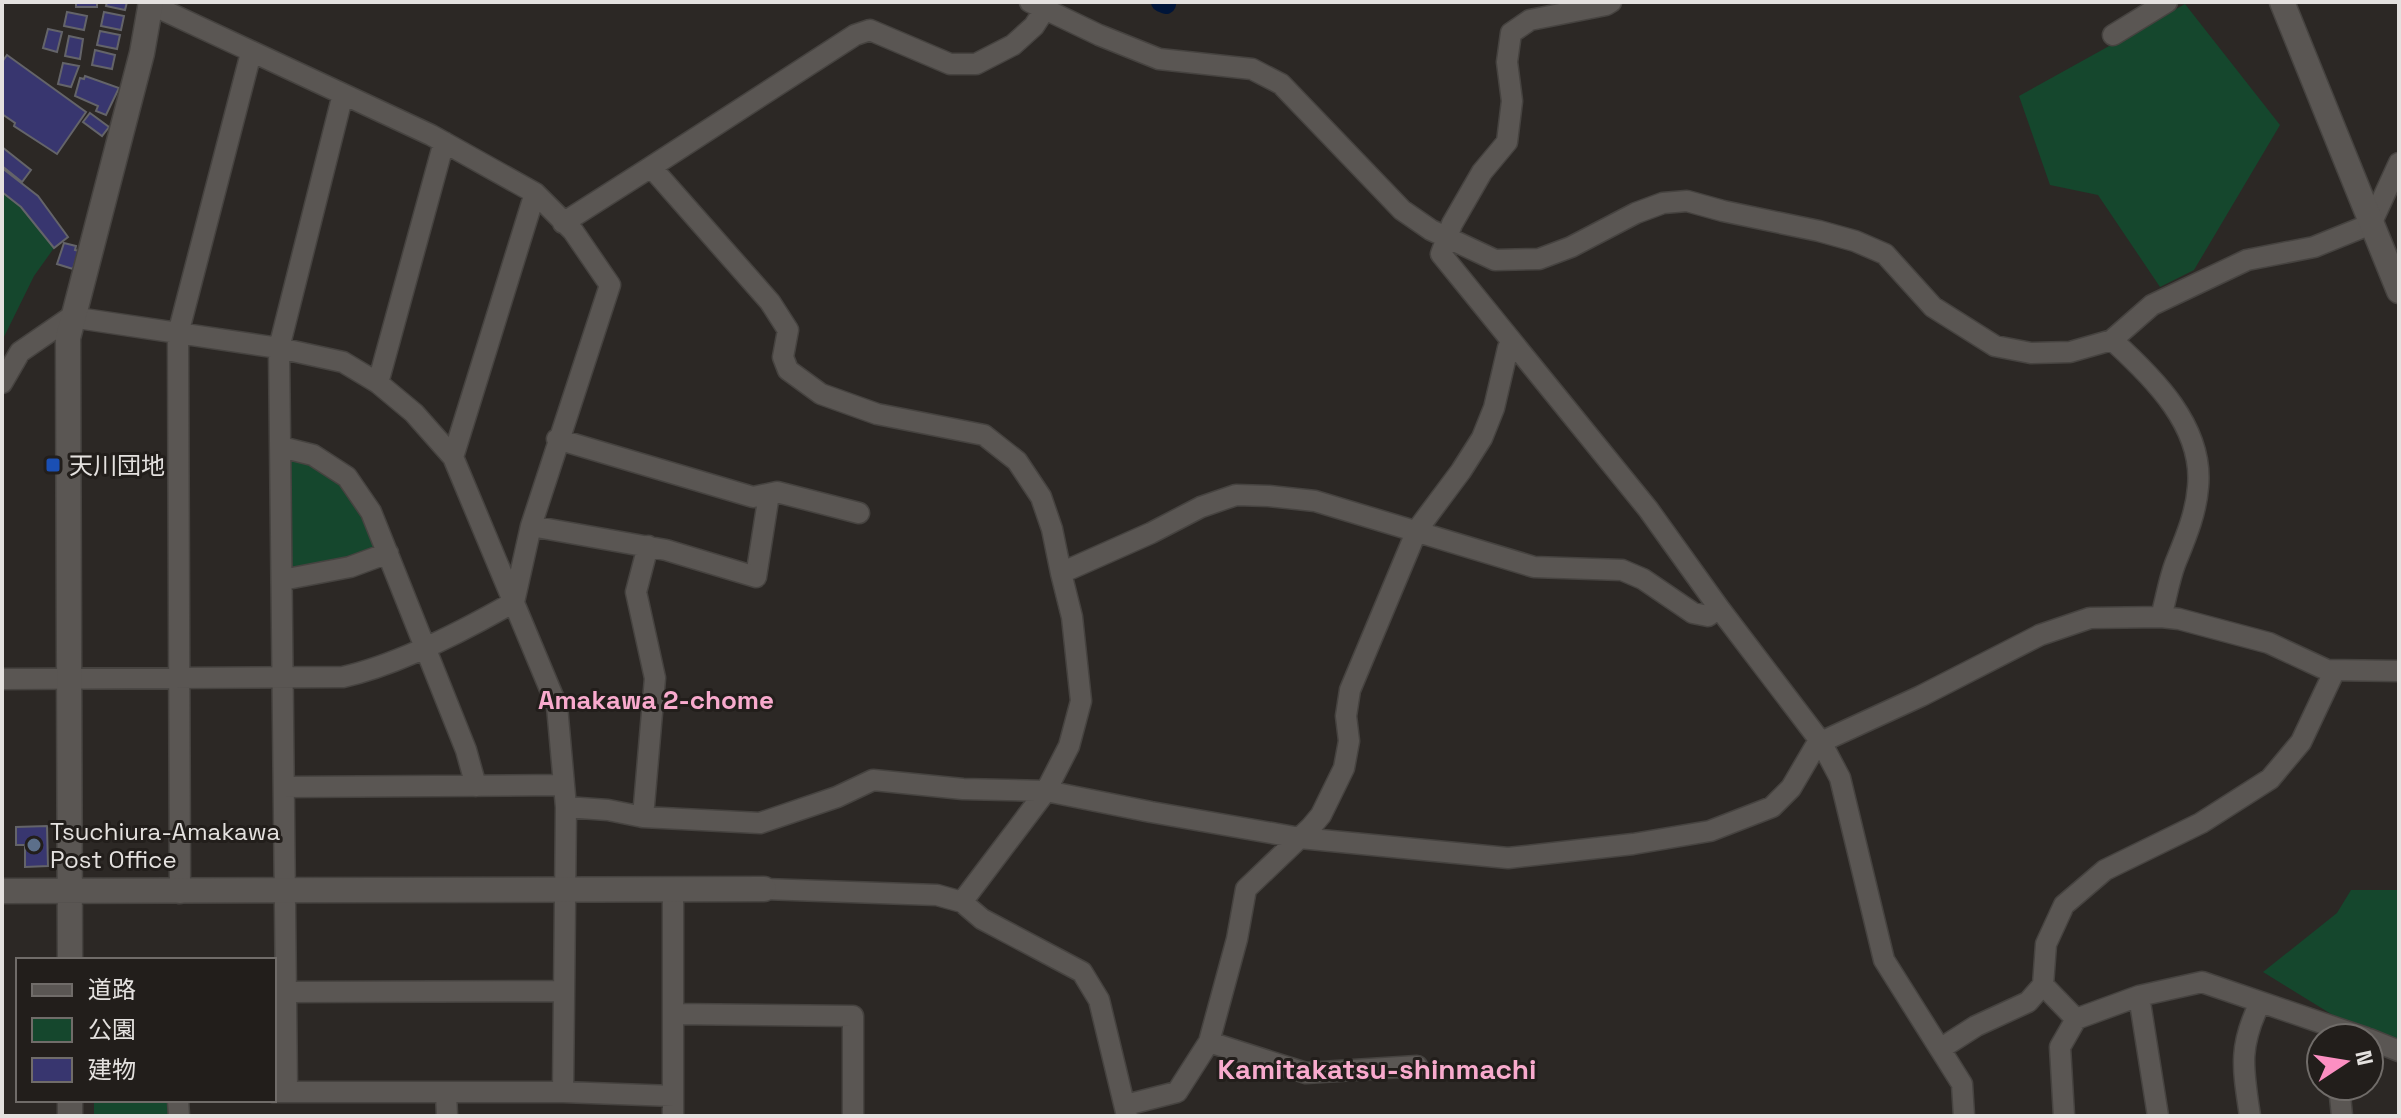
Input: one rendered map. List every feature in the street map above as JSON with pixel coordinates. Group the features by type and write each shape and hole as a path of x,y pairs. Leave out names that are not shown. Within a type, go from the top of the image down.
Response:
{"street":[{"path":"1611,2 1530,20 1511,33 1507,62 1512,101 1507,142 1482,172 1446,237 1441,254 1648,509 1821,742 1840,778 1884,960 1962,1084 1964,1116"},
{"path":"2113,35 2167,2"},
{"path":"2282,2 2399,291"},
{"path":"70,958 68,338 142,53 150,3 444,142 535,193 573,231 610,285 557,439 531,526 514,602"},
{"path":"563,223 855,35 870,30 950,64 976,64 1013,45 1034,26 1037,6 1159,59 1252,69 1281,84 1402,210 1446,237 1495,260 1539,259 1571,247 1636,213 1663,203 1687,201 1819,231 1885,254 1933,307 1995,346 2031,353 2070,352 2112,340 2152,305 2247,260 2314,247 2371,224 2399,163"},
{"path":"180,893 178,334 251,53"},
{"path":"343,94 279,348 287,992 280,1023 281,1092 563,1092 673,1106 673,889"},
{"path":"378,383 444,142"},
{"path":"651,167 770,302 788,330 783,357 788,370 821,394 877,414 984,435 1017,461 1041,497 1052,529 1072,617 1081,701 1069,746 1046,791 962,902"},
{"path":"453,457 535,193"},
{"path":"2,383 20,352 71,317 279,348 343,362 378,383 414,413 453,457 557,706 566,807 563,1092"},
{"path":"2112,340 2139,364 2176,410 2190,433 2197,455 2198,487 2186,540 2175,565 2161,617"},
{"path":"2,891 180,893 764,889 937,895 962,902 982,919 1082,972 1099,1000 1126,1110 1177,1092 1209,1042 1237,939 1246,889 1321,815 1344,768 1349,741 1346,716 1350,690 1417,530 1482,438 1494,408 1508,348 1512,343"},
{"path":"557,439 753,497 777,492 859,513"},
{"path":"281,447 313,455 347,477 371,512 466,750 476,786"},
{"path":"531,526 648,546 756,577 769,494"},
{"path":"1061,573 1201,507 1236,495 1315,501 1534,567 1622,570 1643,579 1693,613 1708,616 1719,608"},
{"path":"643,817 655,678 636,592 648,546"},
{"path":"282,580 336,570 388,553"},
{"path":"2,679 283,679 352,675 425,646 514,602"},
{"path":"566,807 608,810 643,817 760,823 837,797 873,780 963,789 1046,791 1300,838 1508,858 1633,844 1710,831 1772,807 1791,788 1821,742 1921,696 2040,635 2090,618 2161,617 2269,643 2334,672 2399,671"},
{"path":"1940,1049 1976,1026 2028,1002 2043,985 2046,944 2064,905 2105,870 2201,823 2270,779 2301,742 2334,672"},
{"path":"285,787 564,785"},
{"path":"2064,1116 2060,1047 2076,1019 2168,987 2202,982 2314,1022"},
{"path":"2043,985 2076,1019"},
{"path":"287,992 563,991"},
{"path":"2139,996 2158,1116"},
{"path":"2250,1116 2242,1060 2248,1027 2260,1003"},
{"path":"673,1014 853,1016 853,1116"},
{"path":"1209,1042 1306,1073 1417,1066"},
{"path":"446,1093 447,1116"}],"green space":[{"path":"2185,4 2280,125 2194,270 2160,287 2098,195 2050,185 2019,96"},
{"path":"2,192 21,207 54,248 34,276 2,341"},
{"path":"297,457 340,480 374,530 375,551 299,573 292,567 289,462"},
{"path":"2351,890 2399,890 2399,1045 2385,1039 2385,1022 2344,1022 2263,972 2337,913"},
{"path":"176,1102 173,1116 94,1116 94,1103"}],"building":[{"path":"76,2 97,2 97,7 76,7"},
{"path":"107,2 127,2 125,10 106,6"},
{"path":"67,12 87,16 84,30 64,26"},
{"path":"104,12 124,16 121,30 101,26"},
{"path":"48,29 62,32 57,52 43,48"},
{"path":"100,31 120,35 117,49 97,45"},
{"path":"69,36 83,39 80,59 65,56"},
{"path":"95,50 115,55 112,69 92,65"},
{"path":"7,55 86,112 57,154 14,126 15,123 2,114 2,62"},
{"path":"63,63 79,66 71,87 58,84"},
{"path":"85,76 119,88 106,115 96,111 98,106 75,96 80,78 84,79"},
{"path":"90,113 109,127 102,136 83,122"},
{"path":"2,147 31,170 22,182 2,166"},
{"path":"2,168 38,196 68,237 54,248 21,207 2,192"},
{"path":"64,243 76,246 75,250 79,251 73,269 57,264"},
{"path":"47,826 48,866 25,867 25,845 16,845 16,827"}],"waterway":[{"path":"1161,2 1166,4"}],"place":[{"name":"天川団地","path":"53,465"},
{"name":"Tsuchiura-Amakawa Post Office","path":"34,845"}],"district":[{"name":"Amakawa 2-chome","path":"656,700"},
{"name":"Kamitakatsu-shinmachi","path":"1377,1069"}]}
